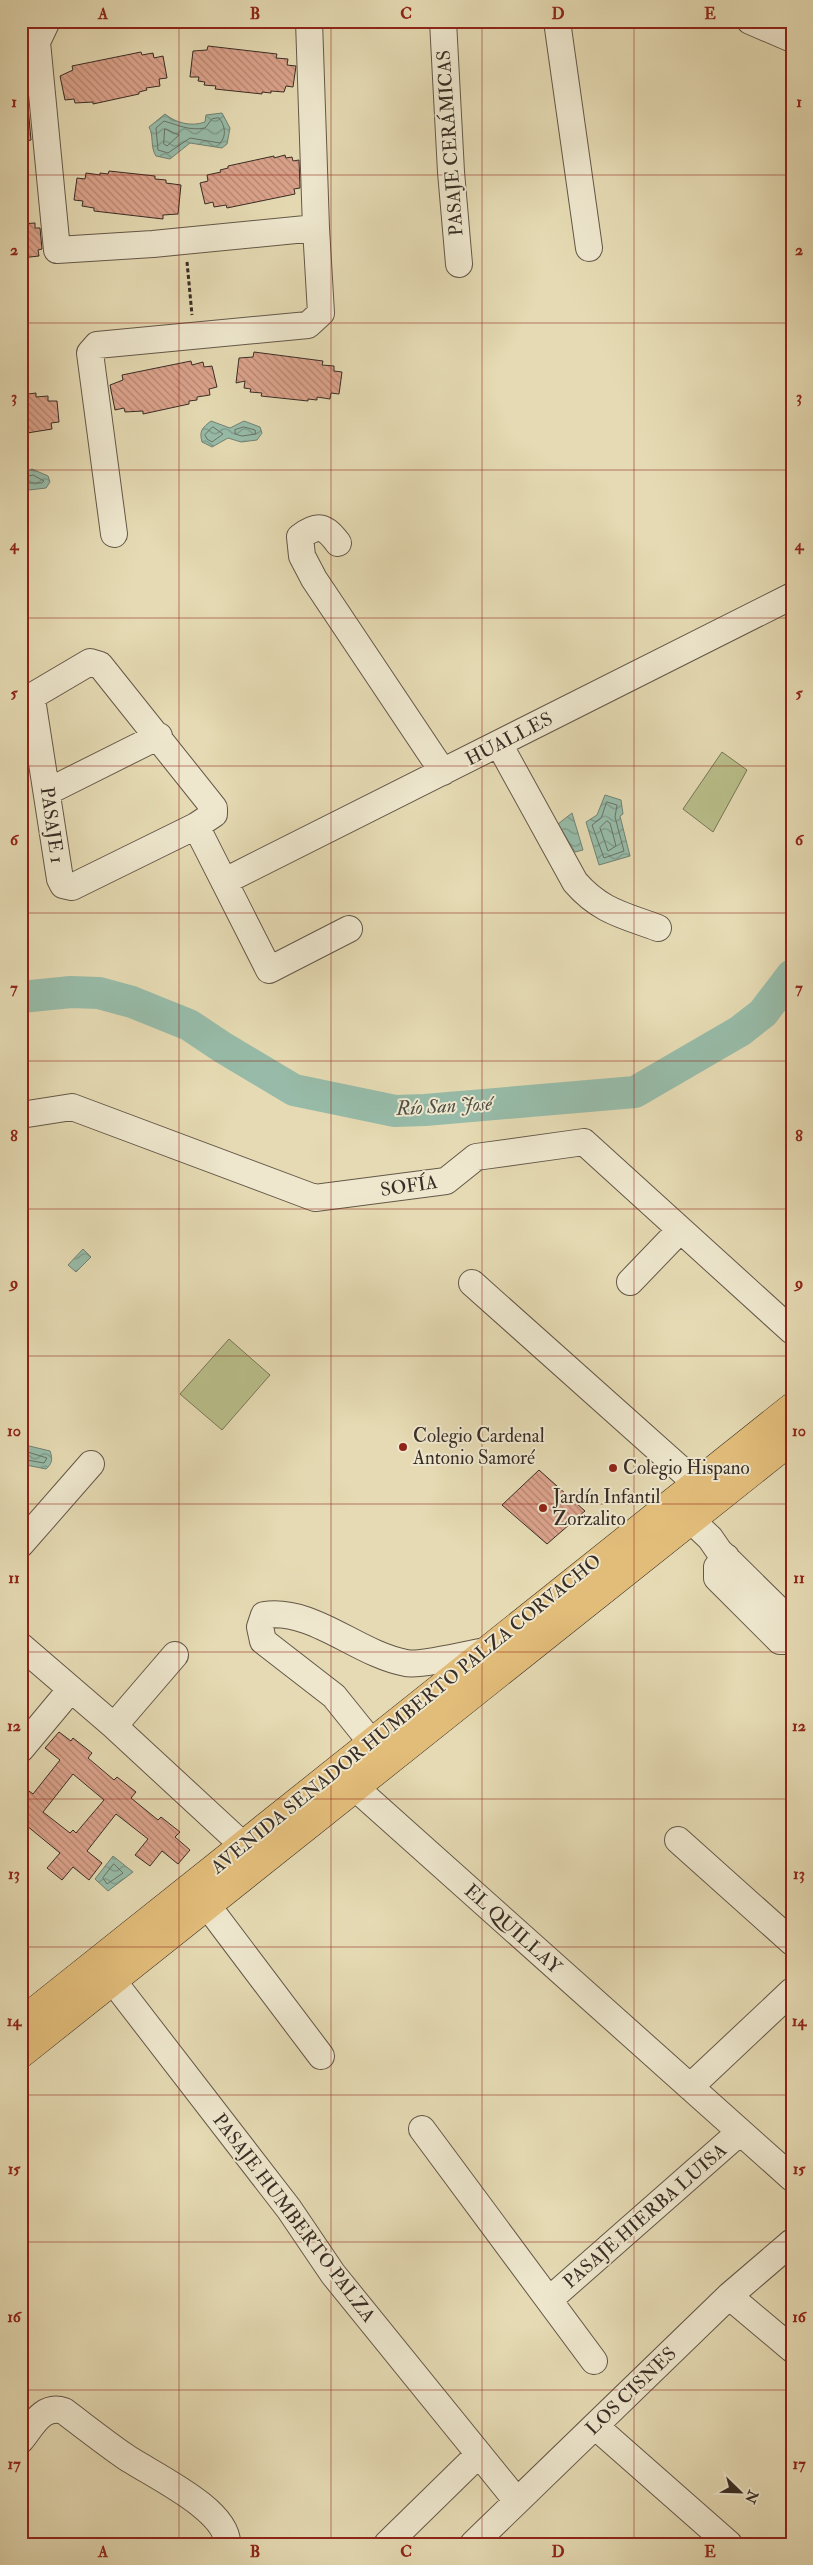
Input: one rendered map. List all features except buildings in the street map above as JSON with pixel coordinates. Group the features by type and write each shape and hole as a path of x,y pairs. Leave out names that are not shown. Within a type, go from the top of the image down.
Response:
{"main road":[{"name":"AVENIDA SENADOR HUMBERTO PALZA CORVACHO","path":"345,1779 371,1742 792,1407"},
{"name":"AVENIDA SENADOR HUMBERTO PALZA CORVACHO","path":"21,2022 252,1853 345,1779 691,1520 792,1440"},
{"name":"AVENIDA SENADOR HUMBERTO PALZA CORVACHO","path":"21,2054 207,1905 252,1853"}],"street":[{"path":"47,21 37,42 57,250 186,241 316,228"},
{"path":"114,534 90,352 97,345 308,325 322,313 316,228 309,21"},
{"name":"PASAJE CERÁMICAS","path":"443,21 459,264"},
{"path":"557,21 588,248"},
{"path":"750,21 792,39"},
{"path":"338,543 329,532 321,528 311,528 300,537 302,556 314,579 444,772"},
{"name":"HUALLES","path":"225,881 792,596"},
{"name":"PASAJE 1","path":"90,662 100,665 159,736 214,808 213,816 72,887 67,886 60,879 32,700 34,695 90,662"},
{"path":"47,792 159,736"},
{"path":"499,744 575,882 590,899 604,908 658,928"},
{"path":"196,826 269,970 349,929"},
{"name":"SOFÍA","path":"21,1115 72,1107 315,1198 446,1182 476,1157 584,1142 792,1331"},
{"path":"630,1282 680,1230"},
{"path":"472,1282 696,1483"},
{"path":"21,1544 91,1464"},
{"path":"691,1520 792,1623"},
{"path":"726,1557 716,1567 717,1578 780,1641 787,1641 792,1636"},
{"path":"371,1742 334,1696 263,1641 260,1627 264,1615 280,1612 321,1627 378,1656 408,1664 485,1651"},
{"path":"21,1646 114,1726 252,1853"},
{"path":"114,1726 175,1655"},
{"path":"21,1749 71,1689"},
{"name":"EL QUILLAY","path":"345,1779 792,2178"},
{"path":"678,1840 792,1942"},
{"path":"207,1905 321,2056"},
{"name":"PASAJE HUMBERTO PALZA","path":"113,1981 289,2209 333,2274 517,2501"},
{"path":"690,2087 792,1991"},
{"name":"PASAJE HIERBA LUISA","path":"422,2129 594,2361"},
{"name":"PASAJE HIERBA LUISA","path":"549,2300 740,2132"},
{"name":"LOS CISNES","path":"486,2540 517,2501 729,2296 792,2242"},
{"path":"729,2296 792,2349"},
{"path":"21,2440 43,2414 53,2409 64,2411 123,2455 174,2485 218,2520 228,2541"},
{"path":"595,2426 729,2544"},
{"path":"387,2544 479,2454"}],"path":[{"path":"186,241 194,336"}],"shaded area":[{"path":"722,752 747,770 713,832 683,809"},
{"path":"229,1339 270,1375 222,1430 180,1394"}],"water":[{"path":"222,113 230,128 227,144 222,148 190,143 170,159 156,156 149,127 165,114 179,122 194,124 205,122 206,115"},
{"path":"211,421 230,428 244,421 260,427 262,433 257,440 241,442 228,438 212,447 202,442 201,435 203,428"},
{"path":"32,469 48,476 50,482 46,488 29,490 21,487 21,474"},
{"path":"605,795 621,800 623,814 620,816 630,856 599,865 586,822 597,815"},
{"path":"572,813 583,850 575,852 558,824"},
{"path":"83,1249 91,1257 76,1272 68,1265"},
{"path":"21,1444 50,1451 52,1459 50,1465 46,1469 21,1464"},
{"path":"113,1856 133,1872 108,1891 95,1879"}],"waterway":[{"name":"Río San José","path":"21,997 71,992 99,993 132,1002 189,1025 294,1090 395,1111 635,1092 740,1031 763,1013 792,975"}],"place":[{"name":"Colegio Cardenal Antonio Samoré","path":"403,1447"},
{"name":"Colegio Hispano","path":"613,1468"},
{"name":"Jardín Infantil Zorzalito","path":"543,1508"}]}
